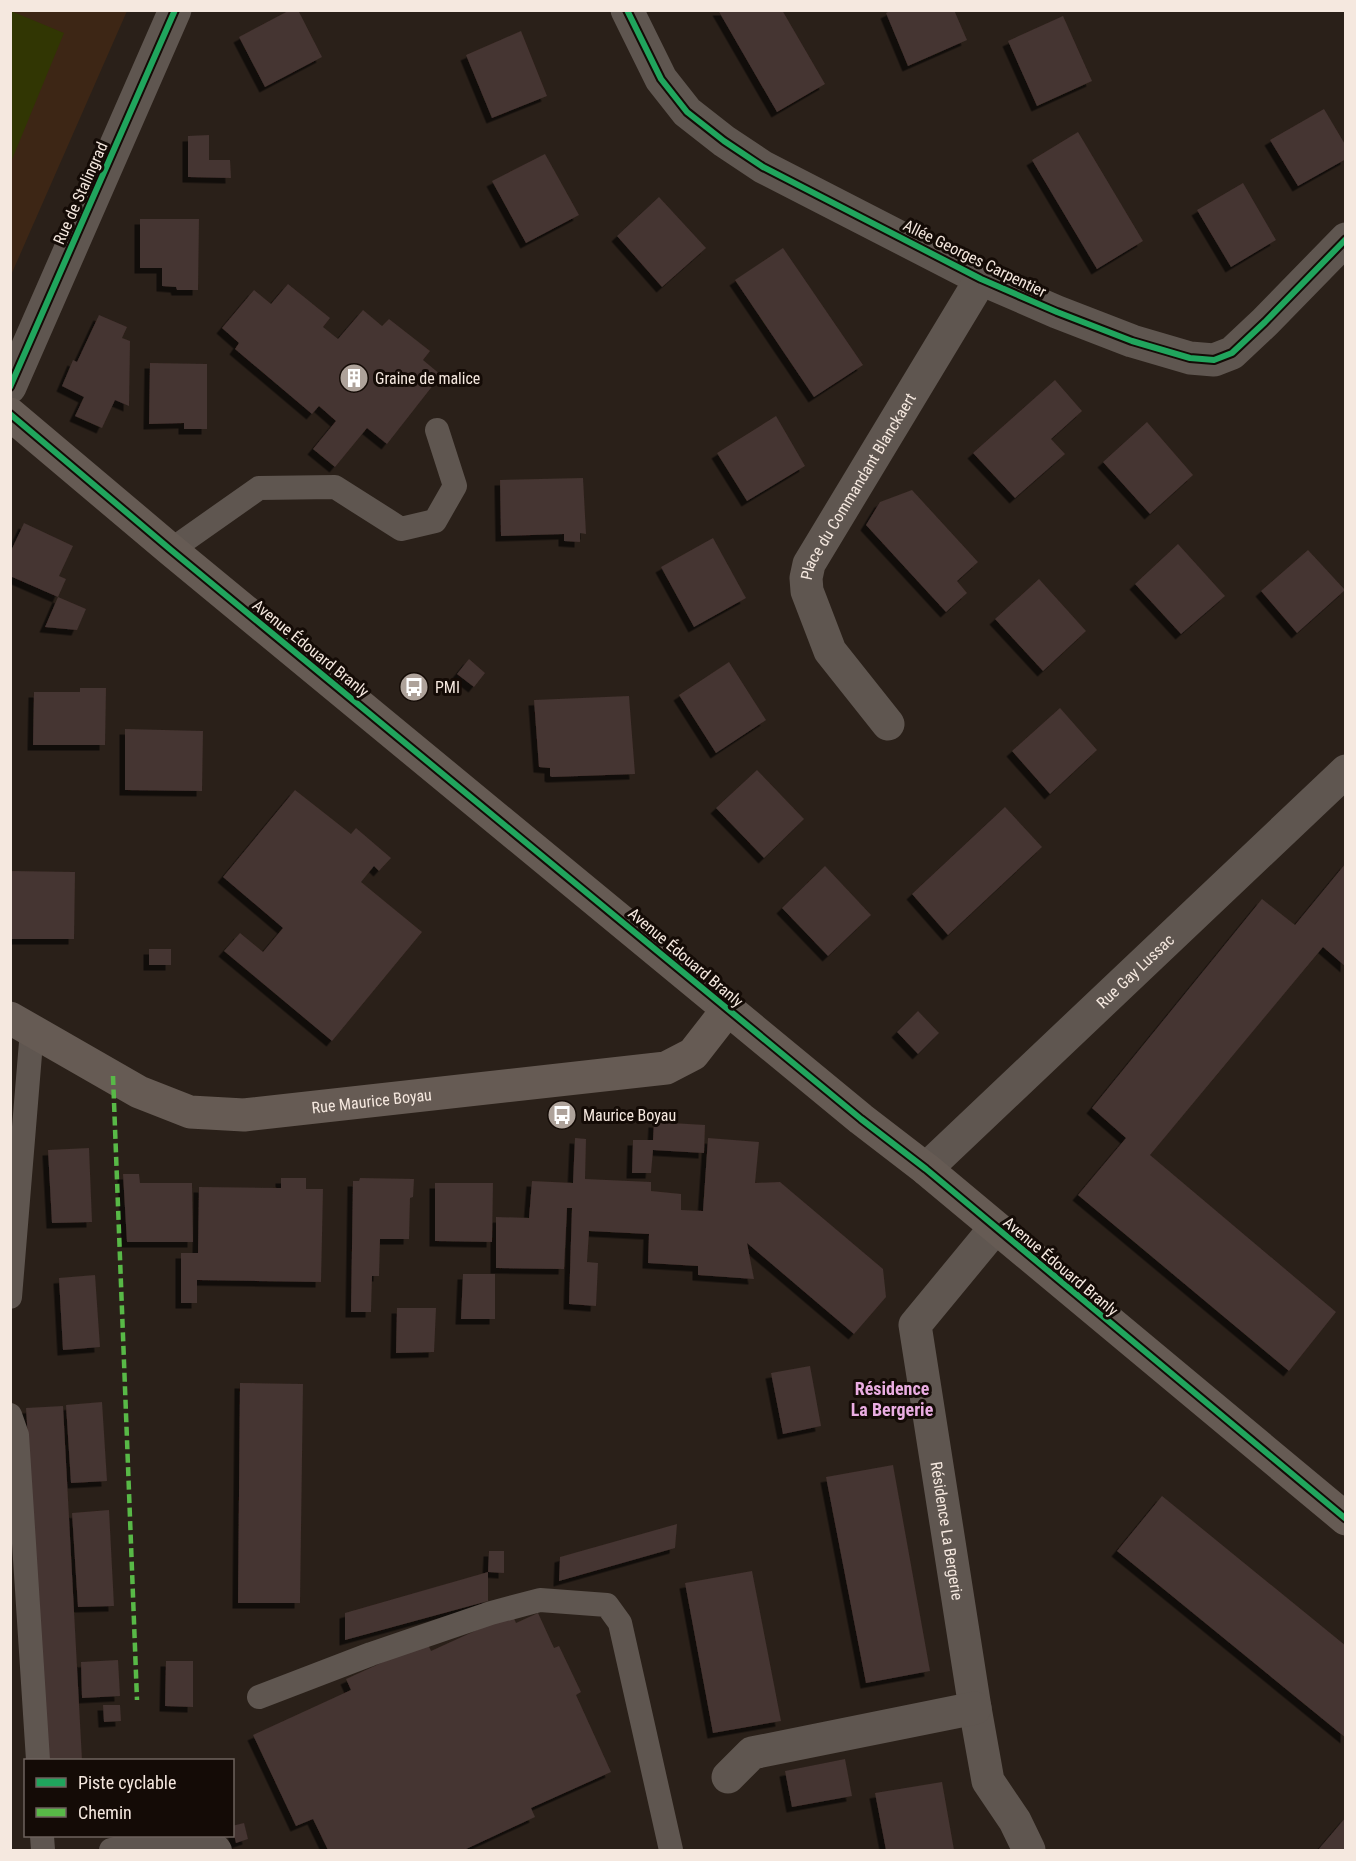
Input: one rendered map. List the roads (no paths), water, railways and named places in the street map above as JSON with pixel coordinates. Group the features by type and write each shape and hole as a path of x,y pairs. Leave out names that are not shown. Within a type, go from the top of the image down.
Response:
{"street":[{"name":"Rue de Stalingrad","path":"10,387 175,10"},
{"name":"Allée Georges Carpentier","path":"627,10 661,79 687,112 724,141 763,167 981,279 1132,341 1190,358 1214,360 1232,353 1346,239"},
{"name":"Place du Commandant Blanckaert","path":"888,724 830,651 807,591 806,578 809,564 981,279"},
{"name":"Avenue Édouard Branly","path":"10,414 171,550 861,1119 926,1170 1346,1519"},
{"name":"Rue Gay Lussac","path":"926,1170 1346,771"},
{"name":"Rue Maurice Boyau","path":"21,1024 139,1092 190,1112 244,1115 666,1068 693,1054 728,1009"},
{"name":"Résidence La Bergerie","path":"995,1228 915,1324 988,1781 1015,1821 1029,1851"},
{"path":"728,1777 752,1753 975,1708"}],"lane":[{"path":"171,550 259,488 335,487 401,529 435,521 455,486 436,430"},
{"path":"10,1297 21,1024"},
{"path":"10,1415 18,1435 38,1759"},
{"path":"259,1697 371,1654 469,1620 540,1599 607,1605 620,1623 671,1851"},
{"path":"111,1851 141,1842 218,1847 220,1851"}],"place":[{"name":"Graine de malice","path":"354,378"},
{"name":"PMI","path":"414,687"},
{"name":"Maurice Boyau","path":"562,1115"}],"district":[{"name":"Résidence La Bergerie","path":"892,1399"}]}
